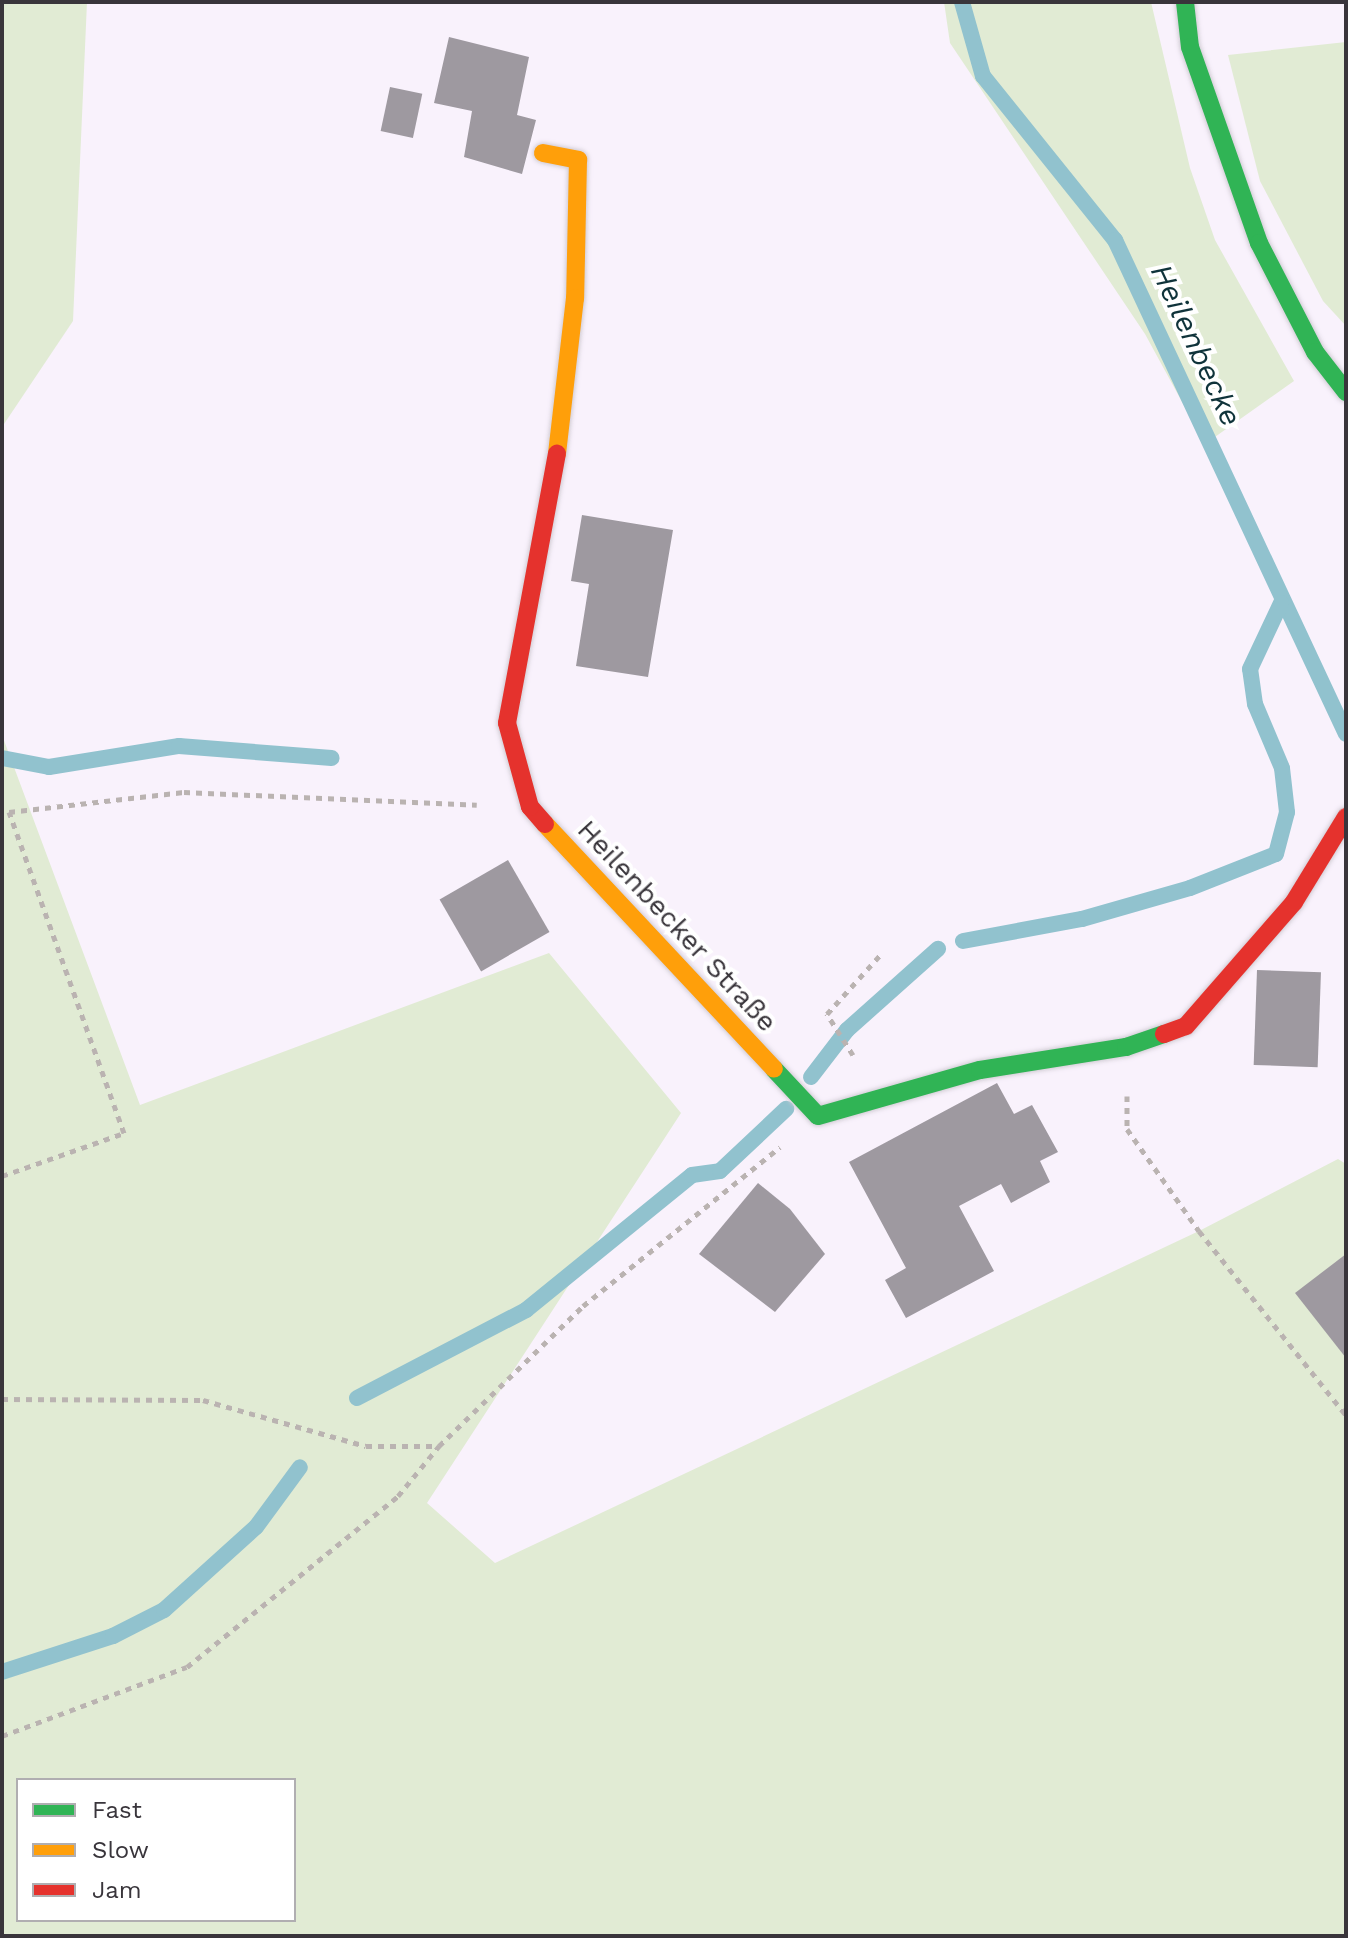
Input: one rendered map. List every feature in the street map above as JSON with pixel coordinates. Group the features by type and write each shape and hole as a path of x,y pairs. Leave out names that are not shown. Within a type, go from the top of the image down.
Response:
{"street":[{"path":"1185,2 1190,47 1259,243 1315,352 1346,392"},
{"name":"Heilenbecker Straße","path":"543,153 578,160 575,298 555,468 507,723 530,807 818,1116"},
{"path":"818,1116 980,1070 1126,1047 1186,1026 1294,902 1346,817"}],"path":[{"path":"2,1176 124,1133 9,812 184,792 530,807"},
{"path":"848,1046 827,1014 882,953"},
{"path":"1126,1047 1127,1129 1199,1231 1346,1415"},
{"path":"2,1736 187,1667 398,1496 439,1446 583,1306 818,1116"},
{"path":"2,1399 203,1400 366,1446 439,1446"}],"green space":[{"path":"2,2 87,2 73,321 2,427"},
{"path":"944,2 1151,2 1190,168 1215,240 1294,381 1205,444 1145,334 950,43"},
{"path":"1346,42 1346,326 1323,301 1260,181 1228,55"},
{"path":"2,735 140,1105 549,953 681,1113 427,1503 495,1563 1199,1231 1338,1159 1346,1164 1346,1936 2,1936"}],"building":[{"path":"449,37 529,57 517,115 536,120 522,174 464,157 472,111 434,103"},
{"path":"390,87 422,94 413,138 381,131"},
{"path":"582,515 673,530 648,677 576,666 589,584 571,581"},
{"path":"508,860 550,932 481,971 440,900"},
{"path":"1257,970 1321,972 1318,1067 1254,1065"},
{"path":"997,1083 1014,1114 1032,1105 1058,1152 1040,1161 1050,1182 1011,1203 1001,1184 959,1206 994,1271 906,1318 885,1280 906,1268 849,1162"},
{"path":"758,1183 790,1209 825,1254 775,1312 699,1254"},
{"path":"1346,1254 1346,1358 1295,1293"}],"waterway":[{"name":"Heilenbecke","path":"962,2 983,76 1115,240 1346,734"},
{"path":"963,941 1082,919 1190,888 1276,854 1287,812 1282,768 1255,704 1250,669 1281,603"},
{"path":"2,758 49,767 179,746 332,758"},
{"path":"811,1077 847,1030 938,949"},
{"path":"357,1398 526,1310 692,1175 720,1171 786,1109"},
{"path":"2,1672 113,1636 164,1610 256,1527 300,1467"}],"traffic: fast":[{"path":"1185,2 1190,47 1259,243 1315,352 1346,392"},
{"path":"774,1069 818,1116 980,1070 1126,1047 1164,1034"}],"traffic: slow":[{"path":"543,153 578,160 575,298 557,454"},
{"path":"545,824 774,1069"}],"traffic: jam":[{"path":"545,824 530,807 507,723 557,454"},
{"path":"1164,1034 1186,1026 1294,902 1346,817"}]}
